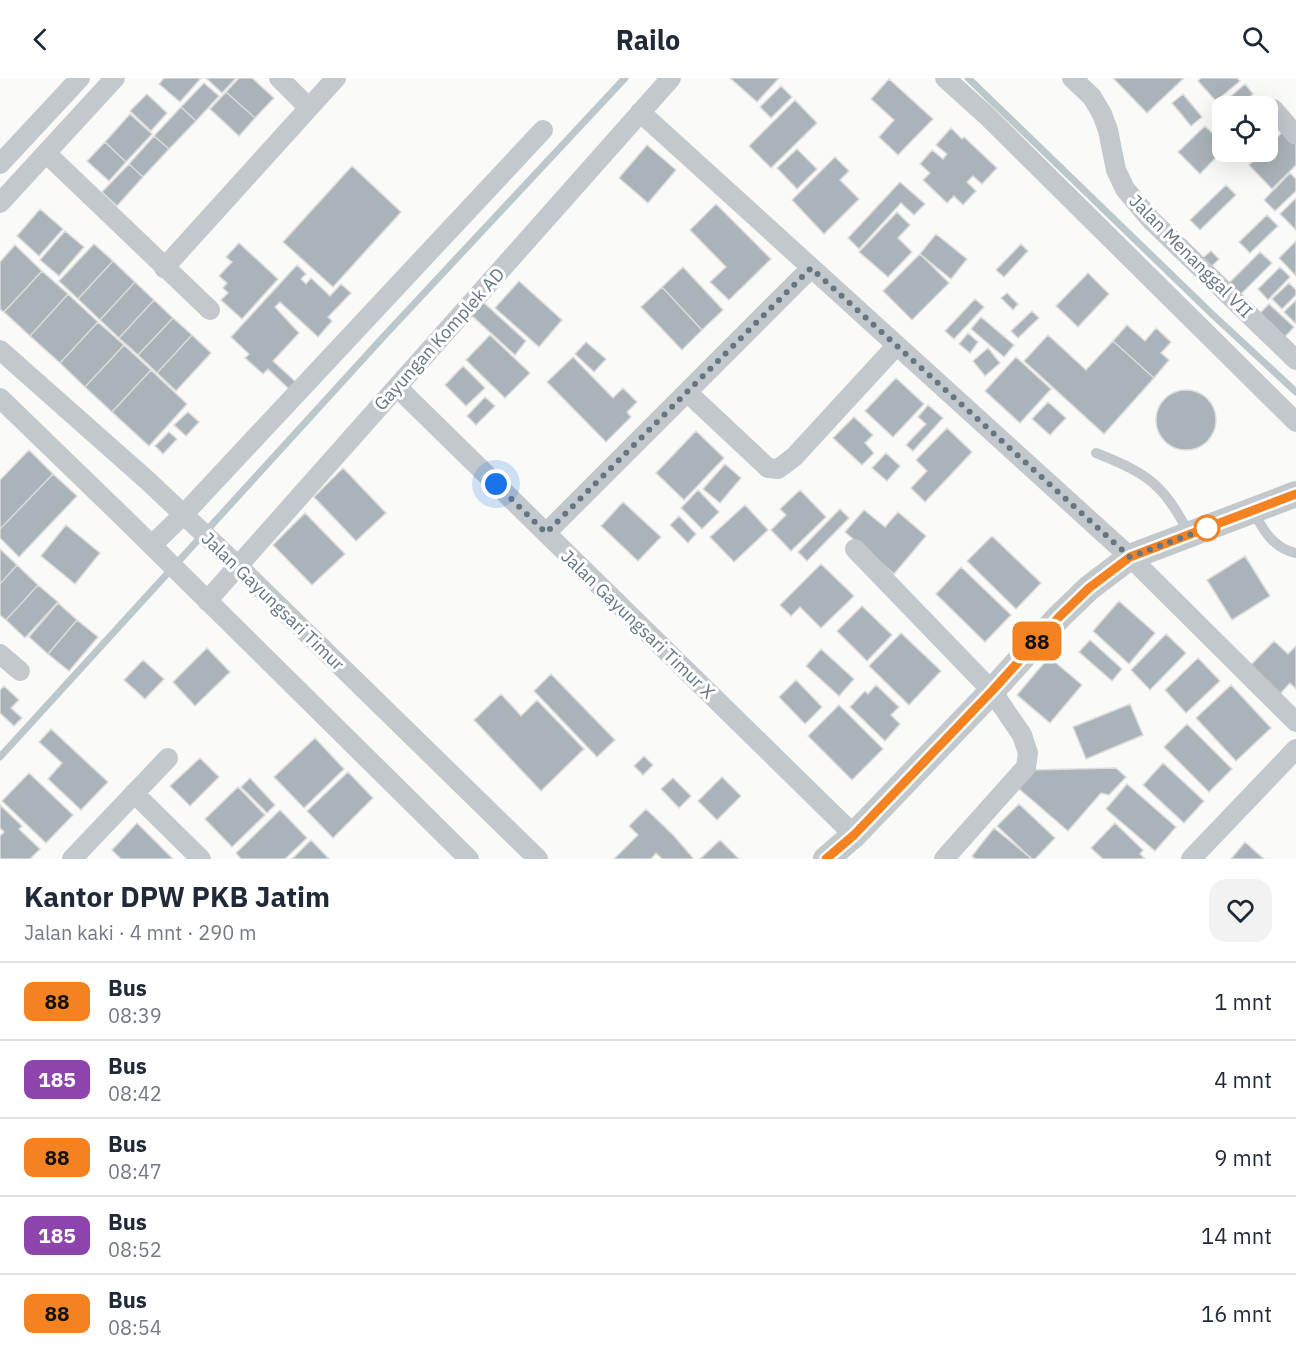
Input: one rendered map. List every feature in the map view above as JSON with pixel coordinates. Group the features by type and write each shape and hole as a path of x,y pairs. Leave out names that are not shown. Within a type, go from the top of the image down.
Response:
{"street":[{"path":"0,164 80,78"},
{"path":"0,203 115,78"},
{"path":"279,78 308,107"},
{"path":"164,268 336,78"},
{"name":"Gayungan Komplek AD","path":"201,594 397,387 671,78"},
{"path":"945,78 1002,130 1296,422"},
{"name":"Jalan Menanggal VII","path":"1072,78 1092,97 1102,114 1108,130 1116,170 1125,189 1151,220 1296,360"},
{"path":"640,112 1130,557 1296,722"},
{"path":"1278,115 1296,135"},
{"path":"157,550 188,519 543,130"},
{"path":"46,153 210,310"},
{"path":"546,533 811,268"},
{"path":"687,392 768,468 778,469 794,457 897,345"},
{"name":"Jalan Gayungsari Timur","path":"0,350 232,560 538,859"},
{"name":"Jalan Gayungsari Timur X","path":"397,387 546,533 840,851"},
{"path":"0,398 469,859"},
{"path":"840,851 1059,617 1089,588 1130,557 1296,494"},
{"path":"855,549 992,691 1022,735 1028,753 1026,767 944,859"},
{"path":"0,654 20,671"},
{"path":"1191,859 1296,749"},
{"path":"72,859 168,758"},
{"path":"134,794 201,859"}],"lane":[{"path":"1096,453 1131,466 1155,483 1177,510 1189,534"},
{"path":"1253,511 1274,543 1286,551 1296,553"}],"building":[{"path":"164,78 201,78 180,102 159,84"},
{"path":"206,78 236,78 222,93"},
{"path":"239,78 252,78 274,98 255,118 226,92"},
{"path":"730,78 779,78 757,102"},
{"path":"1113,78 1184,78 1147,113"},
{"path":"1201,78 1237,78 1240,81 1222,96 1212,97 1198,81"},
{"path":"889,79 933,119 898,155 879,137 894,120 871,99"},
{"path":"204,83 219,96 196,121 181,107"},
{"path":"1245,84 1253,94 1251,96 1231,96"},
{"path":"781,86 792,97 771,118 760,107"},
{"path":"226,92 255,118 239,136 210,109"},
{"path":"147,94 167,113 151,131 130,111"},
{"path":"1183,94 1202,117 1191,126 1172,103"},
{"path":"795,100 817,123 771,168 749,146"},
{"path":"181,107 196,121 169,149 154,136"},
{"path":"130,114 152,134 126,162 105,142"},
{"path":"1205,126 1212,133 1212,161 1200,174 1178,152"},
{"path":"951,128 997,168 982,184 973,176 967,182 976,191 963,205 954,196 947,203 923,180 930,173 920,164 932,150 943,159 947,154 936,145"},
{"path":"1286,128 1296,138 1296,165 1272,189 1249,165 1252,162 1278,162 1278,136"},
{"path":"154,136 169,149 143,177 129,164"},
{"path":"105,142 126,162 109,181 87,161"},
{"path":"647,145 676,170 648,203 619,178"},
{"path":"797,149 817,169 797,189 777,168"},
{"path":"835,157 849,171 840,180 859,199 824,234 792,200"},
{"path":"129,164 143,177 117,206 102,192"},
{"path":"352,166 401,212 333,287 283,242"},
{"path":"1290,173 1296,179 1296,191 1275,211 1264,200"},
{"path":"900,182 925,204 914,215 901,203 859,249 848,238"},
{"path":"1226,185 1236,195 1200,230 1190,220"},
{"path":"1296,198 1296,230 1280,214"},
{"path":"716,204 771,259 729,300 710,282 726,267 690,230"},
{"path":"40,209 63,229 39,256 17,236"},
{"path":"897,212 910,225 898,238 912,252 888,277 859,252"},
{"path":"1267,215 1278,226 1250,253 1239,242"},
{"path":"65,231 84,247 59,276 40,260"},
{"path":"936,234 967,259 951,279 920,254"},
{"path":"1296,241 1296,276 1279,258"},
{"path":"239,243 278,279 242,319 221,300 228,293 223,288 227,283 219,276 232,262 226,257"},
{"path":"94,244 113,261 78,299 59,281"},
{"path":"1021,244 1028,251 1004,277 996,270"},
{"path":"15,245 42,271 4,312 0,309 0,262"},
{"path":"1211,251 1219,259 1208,270 1199,261"},
{"path":"1260,252 1272,263 1237,298 1226,286"},
{"path":"920,254 949,283 912,320 883,291"},
{"path":"113,261 135,282 100,320 78,299"},
{"path":"297,265 306,274 301,279 306,284 311,278 330,296 341,284 351,293 328,317 332,321 318,337 280,302 275,307 299,333 273,361 297,383 290,390 268,369 263,374 245,358 249,354 231,337"},
{"path":"683,267 723,310 702,330 662,287"},
{"path":"1280,267 1290,277 1268,300 1258,289"},
{"path":"42,271 68,294 30,336 4,312"},
{"path":"1088,273 1109,294 1078,327 1056,306"},
{"path":"519,281 562,320 539,347 495,308"},
{"path":"135,282 154,300 119,338 100,320"},
{"path":"1289,283 1296,290 1296,295 1282,309 1272,299"},
{"path":"662,287 702,330 682,350 641,307"},
{"path":"1007,293 1018,304 1013,310 1001,298"},
{"path":"68,294 98,322 60,363 30,336"},
{"path":"975,299 984,307 954,339 945,331"},
{"path":"154,300 173,318 138,355 119,338"},
{"path":"1296,300 1296,324 1284,312"},
{"path":"482,301 526,341 515,355 470,314"},
{"path":"1269,304 1294,327 1281,341 1256,317"},
{"path":"1032,311 1039,318 1018,338 1011,331"},
{"path":"981,317 1014,345 1004,357 971,329"},
{"path":"173,318 192,335 157,373 138,355"},
{"path":"98,322 124,345 85,387 60,363"},
{"path":"1127,325 1145,341 1156,328 1171,342 1161,353 1169,360 1154,378 1113,341"},
{"path":"968,333 978,342 970,353 959,344"},
{"path":"192,335 211,353 176,391 157,373"},
{"path":"490,335 530,373 505,398 466,360"},
{"path":"1048,335 1086,370 1113,341 1154,378 1104,434 1024,361"},
{"path":"586,342 606,359 594,372 575,354"},
{"path":"124,345 151,370 112,412 85,387"},
{"path":"988,348 1000,363 985,376 973,361"},
{"path":"573,357 613,398 623,388 637,402 627,412 631,417 606,442 547,382"},
{"path":"1016,357 1051,389 1020,423 985,391"},
{"path":"463,366 485,388 466,406 445,385"},
{"path":"151,370 187,404 149,446 112,412"},
{"path":"896,378 924,404 893,437 865,411"},
{"path":"1180,390 1192,390 1203,395 1211,403 1216,420 1214,432 1203,445 1192,450 1180,450 1169,445 1161,437 1156,426 1156,414 1161,403 1169,395"},
{"path":"485,397 495,406 476,425 467,416"},
{"path":"1048,402 1066,418 1050,435 1032,419"},
{"path":"928,405 943,418 913,451 906,445 926,424 918,417"},
{"path":"188,412 199,422 186,436 174,425"},
{"path":"854,417 873,435 865,443 874,453 862,465 833,438"},
{"path":"947,428 972,452 925,502 911,488 927,471 916,460"},
{"path":"696,431 724,458 684,500 656,473"},
{"path":"169,432 177,439 163,454 155,446"},
{"path":"29,450 53,474 0,529 0,480"},
{"path":"886,453 900,466 887,481 872,468"},
{"path":"725,464 741,478 720,503 703,489"},
{"path":"343,468 386,513 356,541 314,497"},
{"path":"53,474 77,496 19,557 0,538 0,529"},
{"path":"698,490 719,512 702,529 681,508"},
{"path":"800,490 826,517 791,551 771,530 786,515 780,509"},
{"path":"623,502 661,537 638,561 601,526"},
{"path":"745,505 768,530 734,562 710,537"},
{"path":"840,509 849,518 807,561 798,552"},
{"path":"864,510 885,527 898,512 926,536 894,574 845,532"},
{"path":"305,513 345,554 312,585 273,545"},
{"path":"679,516 696,534 688,543 670,525"},
{"path":"66,525 100,553 75,584 41,556"},
{"path":"992,536 1041,583 1016,609 967,561"},
{"path":"0,549 17,565 0,584"},
{"path":"1245,556 1270,596 1232,620 1207,580"},
{"path":"821,564 854,596 821,628 800,607 791,616 780,605"},
{"path":"17,565 38,585 6,620 0,615 0,584"},
{"path":"961,567 1011,615 985,642 936,594"},
{"path":"38,585 58,602 25,638 6,620"},
{"path":"1119,601 1155,633 1129,664 1093,631"},
{"path":"58,603 77,620 48,654 29,637"},
{"path":"862,606 892,635 867,661 837,631"},
{"path":"77,620 98,637 69,671 48,654"},
{"path":"901,633 941,671 909,705 869,666"},
{"path":"1166,634 1186,653 1150,690 1131,670"},
{"path":"1090,640 1122,669 1112,681 1079,652"},
{"path":"1274,641 1288,654 1296,646 1296,689 1290,683 1277,697 1247,669"},
{"path":"207,648 230,672 195,706 173,682"},
{"path":"821,649 854,679 839,696 806,666"},
{"path":"1049,657 1082,685 1050,723 1017,695"},
{"path":"1198,658 1220,681 1186,713 1165,690"},
{"path":"143,660 164,679 145,699 124,680"},
{"path":"551,674 615,740 597,757 534,691"},
{"path":"796,680 822,707 805,724 779,697"},
{"path":"876,685 899,707 891,715 900,724 885,741 850,707 865,691 868,694"},
{"path":"1231,685 1271,728 1236,761 1196,718"},
{"path":"4,686 19,700 11,708 22,718 14,726 0,713 0,690"},
{"path":"501,694 521,716 537,700 584,749 541,791 474,720"},
{"path":"1130,704 1143,735 1086,759 1073,727"},
{"path":"839,705 883,749 852,780 808,736"},
{"path":"1187,724 1232,769 1209,792 1164,747"},
{"path":"51,729 108,782 81,810 48,779 62,763 39,742"},
{"path":"315,738 344,769 304,808 274,777"},
{"path":"644,756 653,765 643,775 634,766"},
{"path":"200,758 219,777 190,806 170,786"},
{"path":"1163,763 1204,801 1184,823 1143,785"},
{"path":"1116,768 1126,777 1109,795 1101,793 1068,831 1018,788 1033,770"},
{"path":"348,772 373,798 333,838 307,811"},
{"path":"29,773 73,815 46,843 2,801"},
{"path":"722,777 741,796 717,820 698,801"},
{"path":"250,778 275,805 267,813 241,787"},
{"path":"673,778 691,796 679,808 661,789"},
{"path":"1127,784 1176,827 1155,851 1106,809"},
{"path":"238,787 265,815 232,847 205,819"},
{"path":"1019,804 1055,838 1035,859 1032,859 997,826"},
{"path":"0,805 22,826 19,829 40,849 30,859 0,859 0,836 4,832 0,828"},
{"path":"646,809 674,836 692,859 662,859 656,853 651,859 614,859 638,835 629,826"},
{"path":"280,810 307,838 285,859 241,859 236,853"},
{"path":"137,823 173,859 121,859 112,850"},
{"path":"1115,823 1143,850 1140,854 1145,859 1103,859 1091,848"},
{"path":"994,828 1032,859 975,859 972,856"},
{"path":"311,840 329,859 292,859"},
{"path":"720,840 739,859 700,859"},
{"path":"1245,842 1264,859 1231,859"}],"waterway":[{"path":"0,757 385,335 625,78"},
{"path":"968,78 1296,392"}],"bus line":[{"name":"88","path":"826,859 854,835 1089,588 1130,557 1296,494"}],"route":[{"path":"496,484 546,533 811,268 1130,557 1210,527 1207,528"}]}
